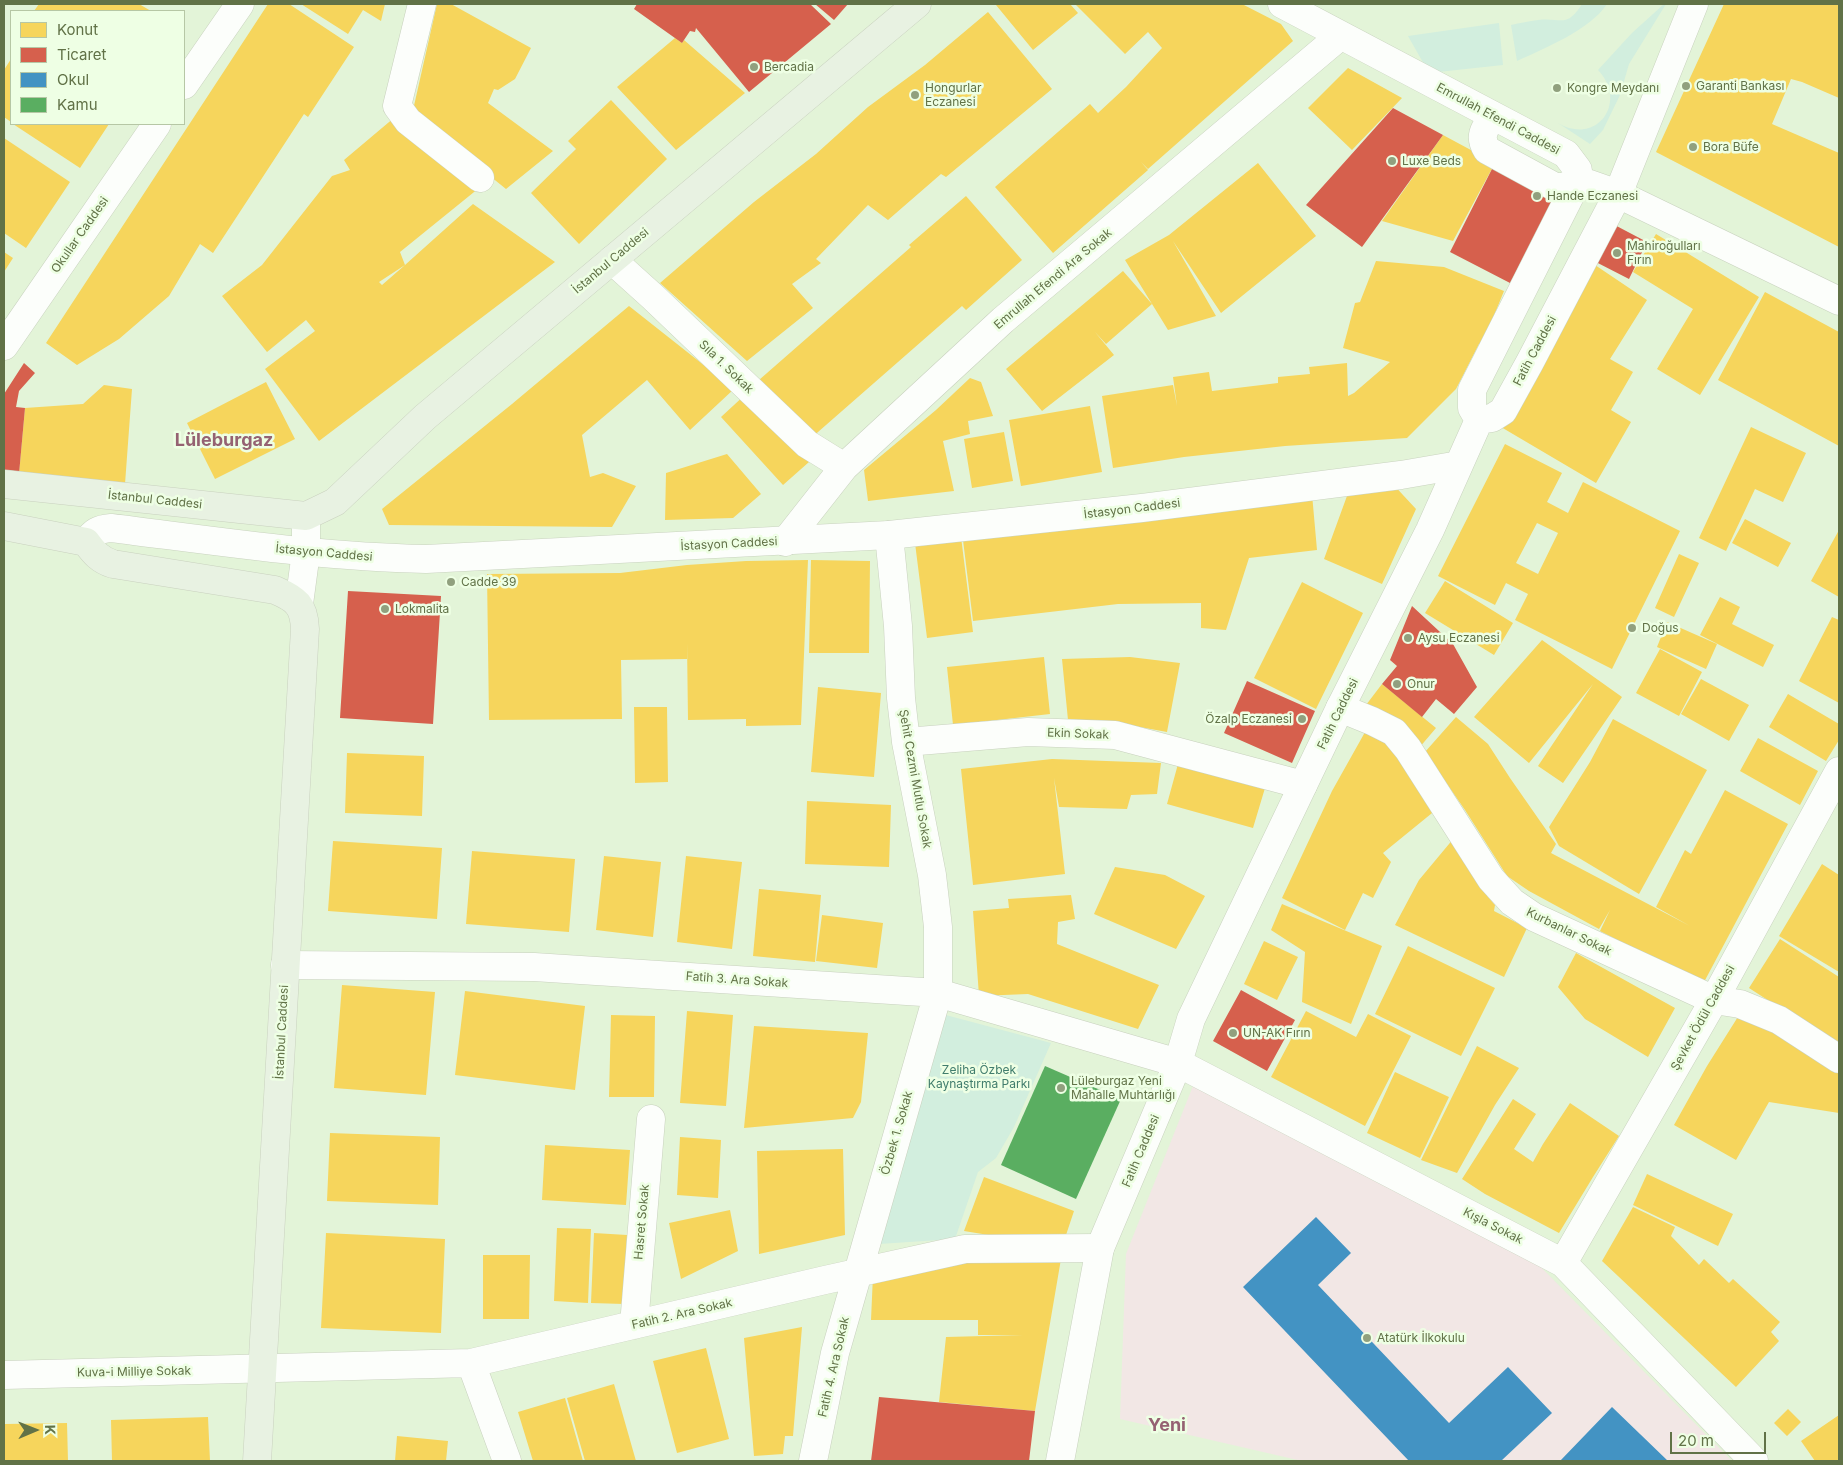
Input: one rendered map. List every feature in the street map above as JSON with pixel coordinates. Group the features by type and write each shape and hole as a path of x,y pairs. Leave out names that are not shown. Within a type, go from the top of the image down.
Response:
{"main road":[{"name":"İstanbul Caddesi","path":"4,484 306,516 336,502 425,417 917,4"},
{"path":"4,526 86,542 102,560 113,564 275,590 289,596 299,604"},
{"name":"İstanbul Caddesi","path":"257,1461 264,1370 305,629 305,617 299,604"}],"street":[{"path":"185,84 240,4"},
{"path":"422,4 397,106 408,121 480,178"},
{"name":"Emrullah Efendi Caddesi","path":"1282,4 1566,154 1578,170 1578,180"},
{"name":"Fatih Caddesi","path":"1060,1461 1100,1248 1178,1063 1191,1019 1340,708 1430,530 1479,420 1492,418 1503,410 1618,194 1694,4"},
{"name":"Emrullah Efendi Ara Sokak","path":"785,542 844,467 1003,320 1340,36"},
{"name":"Okullar Caddesi","path":"4,346 156,125"},
{"path":"1479,420 1472,408 1472,390 1578,180 1618,194 1839,301"},
{"name":"Sıla 1. Sokak","path":"612,260 807,444 844,467"},
{"name":"İstasyon Caddesi","path":"86,542 100,528 111,528 306,552 374,558 426,559 785,542 889,535 1142,508 1401,475 1459,465"},
{"name":"İstanbul Caddesi","path":"299,604 306,552 306,516"},
{"name":"Şehit Cezmi Mutlu Sokak","path":"889,535 898,626 901,698 906,742 932,875 938,927 938,993"},
{"name":"Kurbanlar Sokak","path":"1340,708 1394,732 1408,749 1491,879 1512,902 1534,917 1714,1000 1740,1004 1779,1020 1839,1059"},
{"name":"Ekin Sokak","path":"906,742 1028,732 1116,735 1304,785"},
{"name":"Şevket Ödül Caddesi","path":"1564,1263 1714,1000 1839,771"},
{"name":"Fatih 3. Ara Sokak","path":"286,965 534,967 938,993 1178,1063"},
{"name":"Özbek 1. Sokak","path":"857,1273 938,993"},
{"name":"Kışla Sokak","path":"1178,1063 1564,1263 1754,1461"},
{"name":"Hasret Sokak","path":"634,1325 651,1119"},
{"name":"Fatih 2. Ara Sokak","path":"264,1370 472,1363 965,1249 1100,1248"},
{"name":"Fatih 4. Ara Sokak","path":"813,1461 835,1353 857,1273"},
{"path":"472,1363 507,1461"},
{"name":"Kuva-i Milliye Sokak","path":"4,1375 264,1370"}],"shaded area":[{"path":"4,4 1839,4 1839,1461 4,1461"},
{"name":"Atatürk İlkokulu","path":"1193,1086 1531,1257 1732,1461 1302,1461 1120,1419 1126,1254"}],"green space":[{"path":"1582,4 1607,4 1590,22 1578,30 1517,61 1511,25 1546,19 1567,19 1572,17"},
{"path":"1666,4 1629,64 1620,95 1603,130 1590,144 1558,123 1572,129 1585,129 1596,125 1604,118 1609,107 1610,95 1607,83 1598,70 1632,33"},
{"path":"1499,23 1503,65 1429,73 1408,36"},
{"name":"Zeliha Özbek Kaynaştırma Parkı","path":"942,1014 1051,1043 1014,1127 996,1158 978,1172 955,1239 879,1244"}],"building: Konut":[{"path":"39,4 139,4 149,10 35,10"},
{"path":"268,4 289,4 354,47 308,117 304,114 213,253 200,244 169,296 119,339 77,365 46,343"},
{"path":"301,4 385,4 381,21 363,10 348,34"},
{"path":"437,4 451,4 531,48 515,79 498,90 494,89 488,103 553,151 506,189 454,147 411,119"},
{"path":"997,4 1070,4 1078,13 1033,50"},
{"path":"1075,4 1242,4 1281,24 1293,41 1148,169 1141,162 1148,170 1053,253 995,187 1090,104 1098,113 1126,87 1162,48 1148,32 1125,54"},
{"path":"1724,4 1839,4 1839,98 1791,79 1772,124 1839,153 1839,247 1656,152"},
{"path":"988,12 1052,89 946,177 941,174 888,220 868,205 816,259 821,263 792,284 813,308 747,361 660,283 754,202 816,154 868,107 925,65"},
{"path":"675,38 682,43 684,40 745,93 676,150 617,87"},
{"path":"10,61 10,121 4,117 4,70"},
{"path":"1348,68 1402,98 1352,150 1308,108"},
{"path":"611,100 667,159 579,244 531,193 576,149 568,141"},
{"path":"395,117 479,188 400,252 405,265 473,204 555,262 319,441 265,369 315,331 306,320 267,352 222,296 262,265 332,176 350,170 344,160","holes":["405,265 382,285 379,282"]},
{"path":"15,125 108,125 80,168"},
{"path":"1443,135 1495,163 1453,241 1382,221"},
{"path":"4,138 70,182 26,248 4,233"},
{"path":"1258,163 1316,236 1221,313 1173,241 1216,316 1168,330 1125,260 1169,235"},
{"path":"966,196 1022,260 966,310 962,306 810,439 759,380 911,247 909,245"},
{"path":"1656,234 1759,297 1700,395 1657,369 1693,309 1633,272"},
{"path":"4,252 13,258 4,272"},
{"path":"1376,261 1444,267 1504,291 1482,345 1479,344 1456,389 1407,438 1285,446 1184,457 1113,468 1102,396 1173,385 1177,406 1173,377 1209,372 1212,391 1278,383 1278,377 1310,374 1309,367 1347,363 1348,396 1354,393 1390,362 1343,348 1355,303 1360,302"},
{"path":"1595,265 1647,300 1610,359 1633,372 1611,410 1631,422 1596,483 1501,427"},
{"path":"1123,271 1152,304 1106,344 1095,332 1114,355 1042,411 1006,369"},
{"path":"1765,292 1839,332 1839,446 1718,380"},
{"path":"629,306 734,389 690,430 647,380 582,435 590,477 603,473 636,486 612,527 389,525 382,509"},
{"path":"970,378 981,382 993,416 968,421 970,434 943,441 954,491 868,501 864,470 936,410"},
{"path":"266,382 295,439 215,479 187,423"},
{"path":"104,385 132,389 125,484 19,474 25,408 83,404"},
{"path":"747,393 809,462 783,485 721,417"},
{"path":"1090,406 1102,472 1021,486 1009,420"},
{"path":"1751,427 1806,453 1783,502 1755,489 1726,551 1699,538"},
{"path":"1004,432 1013,481 972,488 964,439"},
{"path":"1505,444 1562,473 1547,502 1568,513 1583,482 1680,531 1612,669 1515,620 1528,594 1506,583 1495,605 1438,576","holes":["1537,523 1558,533 1538,574 1516,563"]},
{"path":"727,454 761,494 733,518 665,520 666,473"},
{"path":"1390,481 1416,509 1382,584 1324,559 1351,485"},
{"path":"1312,494 1317,550 1249,558 1226,630 1201,628 1201,603 1118,604 973,621 963,540"},
{"path":"1745,519 1791,543 1778,567 1732,543"},
{"path":"1839,530 1839,597 1811,581"},
{"path":"961,537 973,632 927,638 915,543"},
{"path":"1679,554 1699,563 1674,617 1655,608"},
{"path":"808,560 801,725 746,726 746,719 688,720 687,643 687,659 621,660 622,719 489,720 487,574 620,573 687,565 746,561"},
{"path":"811,560 870,561 869,653 809,653"},
{"path":"1445,581 1513,623 1494,655 1425,613"},
{"path":"1302,582 1363,613 1316,709 1254,678"},
{"path":"1720,597 1740,607 1732,624 1774,645 1763,667 1700,635"},
{"path":"1832,617 1839,620 1839,703 1799,681"},
{"path":"1667,622 1717,644 1706,669 1657,647"},
{"path":"1542,640 1622,697 1563,783 1538,766 1593,684 1529,763 1474,717"},
{"path":"1660,649 1702,672 1679,716 1636,693"},
{"path":"1044,657 1050,714 953,725 947,667"},
{"path":"1130,657 1180,663 1167,732 1118,723 1068,720 1062,659"},
{"path":"1701,679 1749,705 1729,741 1681,714"},
{"path":"1382,684 1436,728 1419,748 1366,705"},
{"path":"818,687 881,693 874,777 811,772"},
{"path":"1788,694 1839,724 1839,740 1826,761 1769,727"},
{"path":"634,707 667,707 668,782 635,783"},
{"path":"1456,717 1488,744 1556,844 1551,853 1690,926 1656,907 1685,850 1691,854 1725,790 1788,824 1703,984 1600,931 1610,910 1599,929 1529,891 1507,876 1425,752"},
{"path":"1613,719 1707,770 1639,894 1559,846 1549,827 1590,762"},
{"path":"1369,725 1392,738 1437,809 1383,853 1391,862 1373,898 1363,893 1345,930 1282,898 1332,791"},
{"path":"1758,738 1818,771 1800,805 1740,771"},
{"path":"347,753 424,756 422,816 345,813"},
{"path":"1052,759 1161,763 1157,794 1131,795 1127,809 1059,807 1054,778 1065,874 973,885 961,769"},
{"path":"1178,764 1265,788 1253,828 1167,804"},
{"path":"807,801 891,805 889,867 805,864"},
{"path":"1454,838 1488,897 1495,905 1494,911 1527,928 1504,977 1395,925 1419,880"},
{"path":"333,841 442,848 437,919 328,911"},
{"path":"472,851 575,859 569,932 466,924"},
{"path":"604,856 661,862 653,937 596,930"},
{"path":"686,856 742,862 732,949 677,942"},
{"path":"1822,864 1839,875 1839,972 1779,936"},
{"path":"1115,867 1165,875 1205,896 1176,949 1094,914"},
{"path":"759,889 821,895 815,962 753,956"},
{"path":"1071,895 1075,919 1058,922 1057,944 1159,985 1138,1029 1028,994 979,996 973,911 1009,908 1008,899"},
{"path":"1282,904 1382,946 1351,1024 1302,1002 1305,952 1271,930"},
{"path":"822,915 883,923 877,968 816,961"},
{"path":"1780,939 1839,977 1839,1046 1749,988"},
{"path":"1264,941 1298,957 1277,1000 1244,984"},
{"path":"1408,946 1495,988 1461,1056 1375,1014"},
{"path":"1576,953 1675,1008 1648,1057 1585,1019 1558,987"},
{"path":"342,985 435,992 426,1095 334,1088"},
{"path":"465,991 585,1006 575,1090 455,1075"},
{"path":"687,1011 733,1015 726,1106 680,1103"},
{"path":"1306,1011 1356,1037 1368,1014 1411,1036 1365,1126 1271,1077"},
{"path":"1741,1012 1839,1073 1839,1113 1769,1102 1736,1160 1674,1125 1707,1066"},
{"path":"611,1015 655,1016 654,1097 609,1097"},
{"path":"754,1026 868,1033 861,1102 853,1118 744,1128"},
{"path":"1477,1046 1519,1068 1495,1105 1457,1173 1421,1160"},
{"path":"1395,1072 1449,1097 1420,1158 1367,1133"},
{"path":"1513,1099 1536,1114 1514,1149 1533,1162 1570,1103 1619,1136 1559,1233 1485,1194 1462,1179"},
{"path":"330,1133 440,1137 438,1205 327,1201"},
{"path":"680,1137 721,1140 718,1198 677,1195"},
{"path":"545,1145 630,1150 626,1205 542,1200"},
{"path":"843,1149 845,1235 759,1254 757,1151"},
{"path":"1647,1174 1733,1214 1718,1246 1633,1205"},
{"path":"984,1177 1074,1211 1062,1247 964,1231"},
{"path":"1633,1207 1675,1227 1671,1236 1699,1265 1704,1259 1729,1283 1733,1279 1780,1322 1771,1332 1779,1341 1736,1387 1602,1261"},
{"path":"730,1210 738,1251 681,1279 669,1223"},
{"path":"557,1228 591,1229 588,1303 554,1301"},
{"path":"326,1233 445,1239 441,1333 321,1328"},
{"path":"594,1233 627,1235 624,1304 591,1303"},
{"path":"483,1255 530,1255 529,1319 483,1319"},
{"path":"1061,1259 1035,1411 939,1402 946,1337 1023,1335 978,1335 978,1320 871,1320 873,1275 911,1262"},
{"path":"802,1327 793,1436 785,1436 783,1454 754,1456 744,1338"},
{"path":"706,1348 729,1439 677,1453 653,1361"},
{"path":"614,1384 636,1461 585,1461 567,1398"},
{"path":"565,1398 583,1461 533,1461 518,1412"},
{"path":"1788,1409 1801,1422 1787,1436 1774,1423"},
{"path":"1839,1415 1839,1459 1836,1461 1815,1461 1801,1441"},
{"path":"208,1417 210,1461 112,1461 111,1420"},
{"path":"67,1423 68,1461 5,1461 5,1424"},
{"path":"397,1436 448,1441 446,1461 395,1461"}],"building: Ticaret":[{"name":"Bercadia","path":"637,4 810,4 831,24 749,92 696,28 695,32 690,31 682,43 634,9"},
{"path":"815,4 848,4 834,20"},
{"path":"1393,108 1443,135 1362,247 1306,205"},
{"path":"1495,163 1556,198 1510,283 1450,252"},
{"path":"1609,222 1647,242 1629,279 1590,259"},
{"path":"24,363 35,373 19,391 16,407 25,408 19,474 4,472 4,394"},
{"path":"348,591 441,596 433,724 340,718"},
{"path":"1412,606 1453,644 1477,687 1454,714 1436,699 1422,717 1382,684 1397,666 1390,660"},
{"path":"1247,681 1315,711 1292,763 1224,733"},
{"path":"1241,990 1295,1020 1267,1071 1213,1041"},
{"path":"879,1397 1035,1411 1029,1461 871,1461"}],"building: Okul":[{"path":"1316,1217 1351,1253 1318,1285 1449,1423 1508,1367 1552,1413 1501,1461 1409,1461 1243,1287"},
{"path":"1612,1407 1668,1461 1560,1461"}],"building: Kamu":[{"path":"1045,1066 1121,1099 1076,1199 1001,1165"}],"place":[{"name":"Bercadia","path":"754,67"},
{"name":"Garanti Bankası","path":"1686,86"},
{"name":"Kongre Meydanı","path":"1557,88"},
{"name":"Hongurlar Eczanesi","path":"915,95"},
{"name":"Bora Büfe","path":"1693,147"},
{"name":"Luxe Beds","path":"1392,161"},
{"name":"Hande Eczanesi","path":"1537,196"},
{"name":"Mahiroğulları Fırın","path":"1617,253"},
{"name":"Cadde 39","path":"451,582"},
{"name":"Lokmalita","path":"385,609"},
{"name":"Doğus","path":"1632,628"},
{"name":"Aysu Eczanesi","path":"1408,638"},
{"name":"Onur","path":"1397,684"},
{"name":"Özalp Eczanesi","path":"1302,719"},
{"name":"UN-AK Fırın","path":"1233,1033"},
{"name":"Lüleburgaz Yeni Mahalle Muhtarlığı","path":"1061,1088"},
{"name":"Atatürk İlkokulu","path":"1367,1338"}],"district":[{"name":"Lüleburgaz","path":"224,441"},
{"name":"Yeni","path":"1167,1426"}]}
